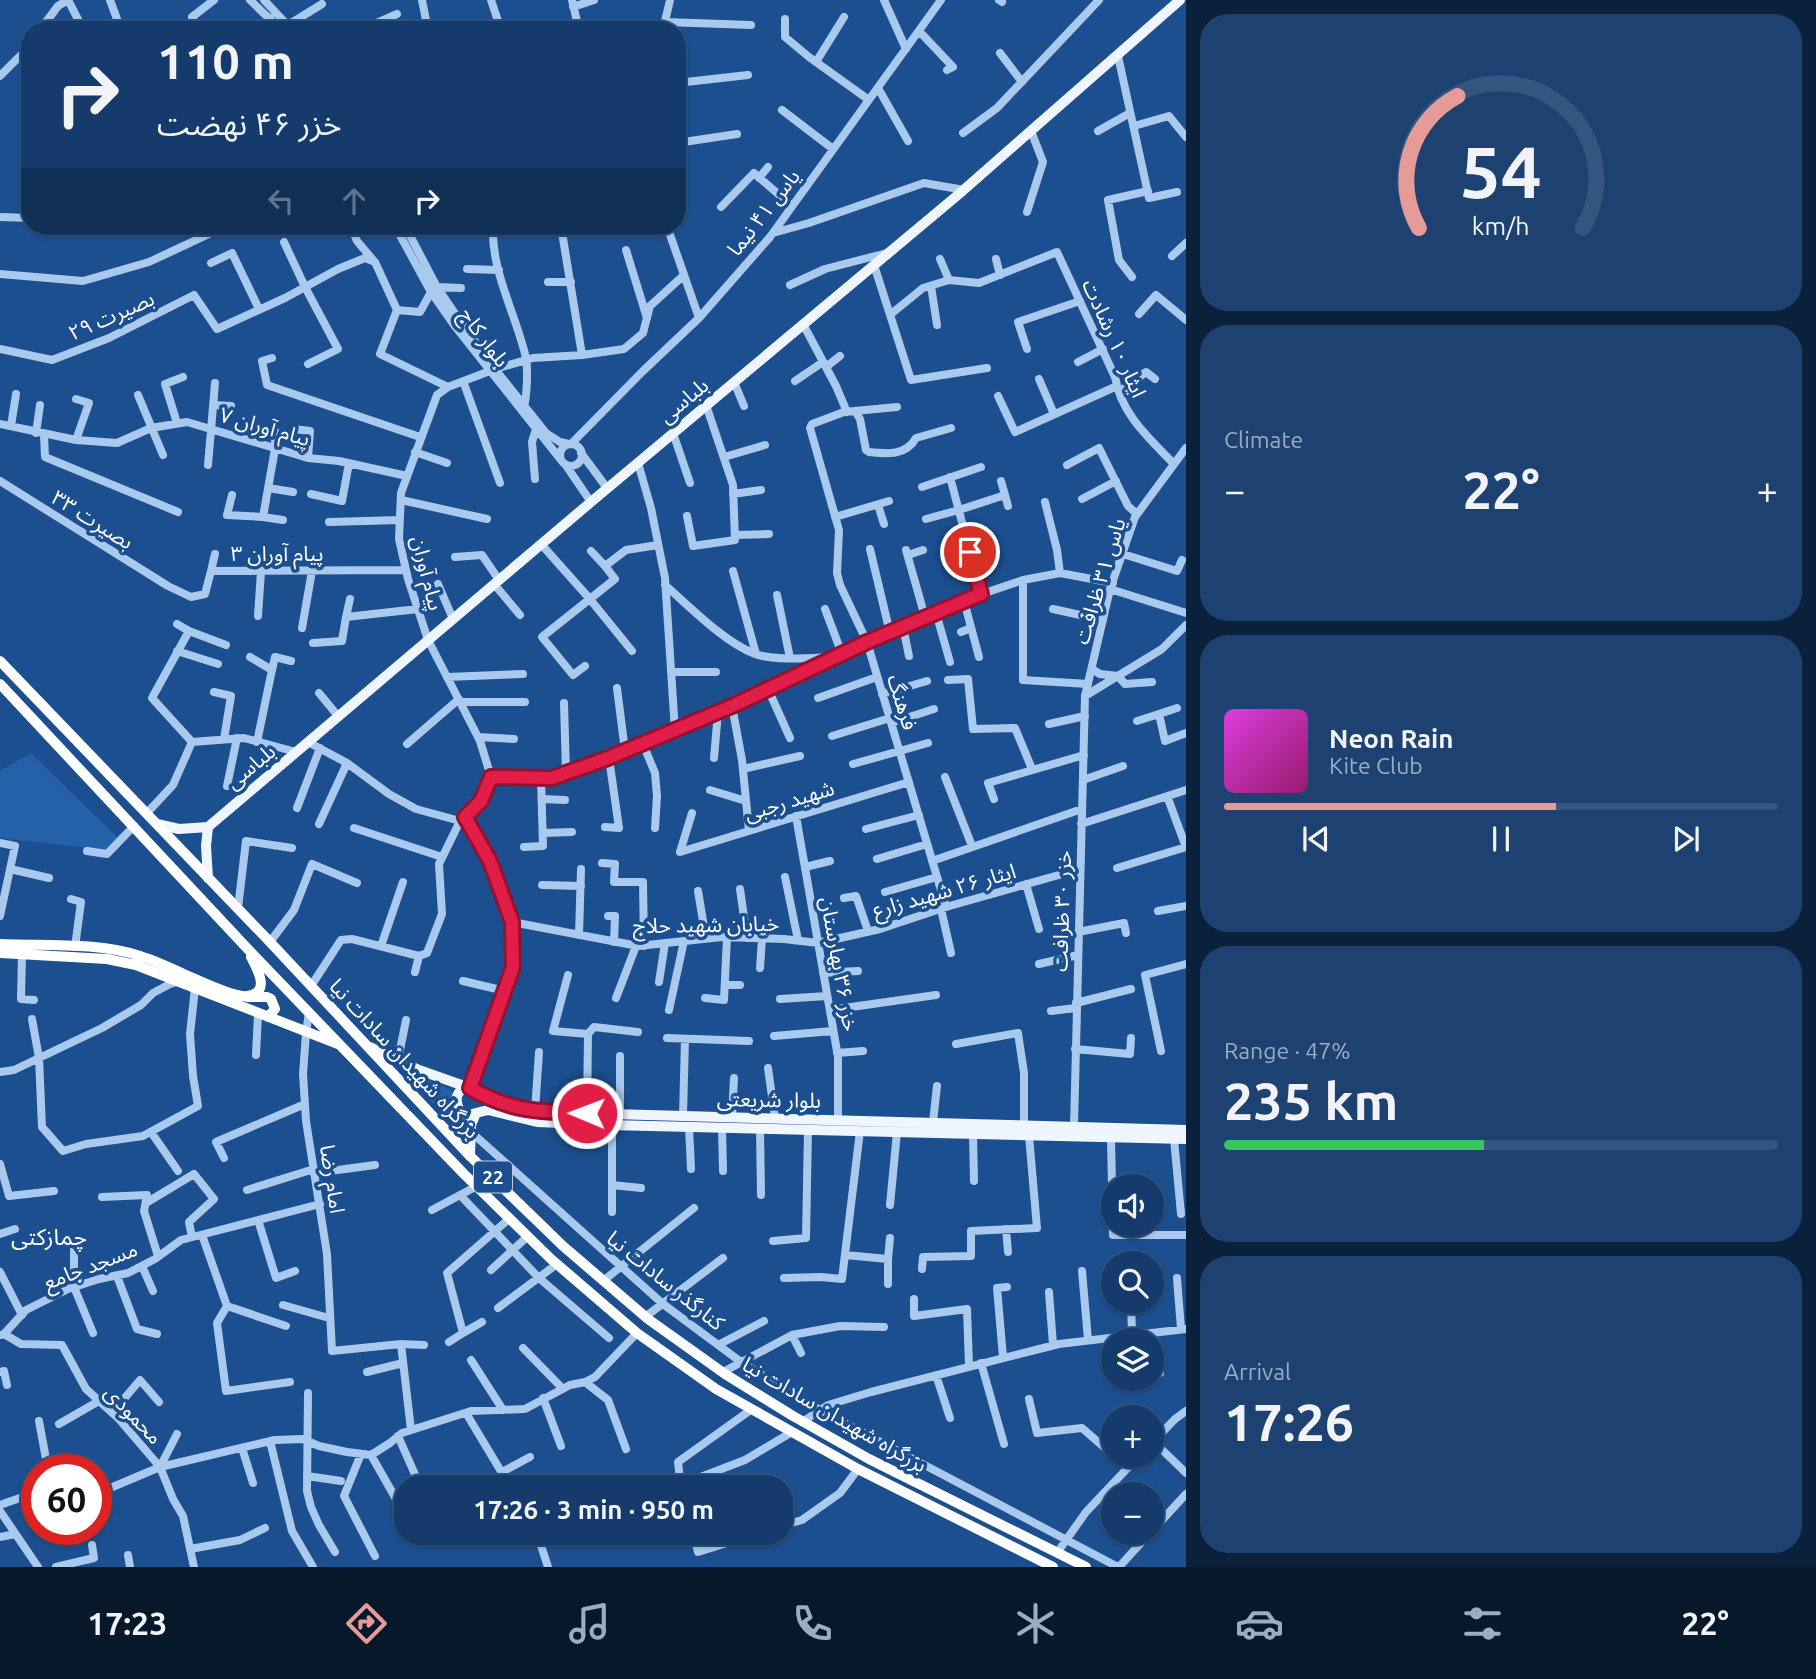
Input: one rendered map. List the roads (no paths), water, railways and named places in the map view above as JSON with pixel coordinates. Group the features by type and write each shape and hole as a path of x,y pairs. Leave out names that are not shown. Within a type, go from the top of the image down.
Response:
{"highway":[{"name":"بزرگراه شهیدان سادات نیا","path":"0,661 238,908 470,1156 563,1246 645,1317 723,1372 803,1422 869,1459 1086,1567"},
{"name":"بزرگراه شهیدان سادات نیا","path":"2,689 477,1186 557,1264 637,1333 716,1389 792,1432 858,1469 1054,1567"},
{"path":"0,944 100,948 139,956 225,991 246,997 267,997 271,999 275,1009 273,1014 263,1016"},
{"path":"245,946 261,975 261,984 256,992 246,997"},
{"path":"0,953 107,959 136,965 341,1045"}],"main road":[{"name":"بلباسی","path":"208,827 607,488 964,190 1181,0"},
{"path":"156,824 179,829 208,827 208,878"},
{"name":"بلوار شریعتی","path":"365,1045 419,1070 470,1088 487,1098 535,1111 933,1122 1030,1136 1186,1139"},
{"path":"470,1088 462,1089 457,1094 456,1102 460,1112 476,1114"},
{"name":"بلوار شریعتی","path":"476,1114 488,1110 537,1122 973,1134 1024,1125 1186,1130"},
{"path":"470,1156 471,1125 476,1114"}],"street":[{"path":"46,21 57,3 68,0 79,21"},
{"path":"110,0 118,21"},
{"path":"194,21 192,17 214,0"},
{"path":"250,0 275,21"},
{"path":"264,0 281,21"},
{"path":"422,0 426,21"},
{"path":"491,0 499,21"},
{"path":"577,21 573,3 594,0"},
{"path":"665,21 670,0"},
{"path":"884,0 906,49"},
{"path":"926,0 938,3"},
{"path":"962,133 997,108 1099,0"},
{"name":"یاس ۴۱ نیما","path":"570,444 699,318 773,233 938,3"},
{"path":"297,21 322,4"},
{"path":"382,21 397,13"},
{"path":"267,21 270,18"},
{"path":"816,62 844,18"},
{"path":"785,19 785,37 869,100"},
{"path":"686,26 751,25"},
{"path":"919,31 953,67 947,70"},
{"path":"1000,53 1022,82"},
{"path":"0,76 21,55"},
{"path":"1118,56 1149,194"},
{"path":"686,82 748,75"},
{"path":"878,88 908,141"},
{"path":"782,110 833,149"},
{"path":"1098,131 1130,113"},
{"path":"1133,127 1170,116 1186,136"},
{"path":"1027,212 1043,162 1031,131"},
{"path":"686,142 737,134"},
{"path":"759,178 768,167"},
{"path":"721,207 754,173 792,206"},
{"path":"773,233 924,184 964,190"},
{"path":"1132,276 1119,260 1108,200 1177,192"},
{"path":"0,217 21,218"},
{"path":"0,275 83,281 149,262 207,235"},
{"path":"355,235 375,262 397,310 380,354 448,387 533,358 624,349 643,332 650,306 683,276"},
{"name":"بلوار کاج","path":"401,235 434,289"},
{"name":"بلوار کاج","path":"409,235 453,325 523,408 591,502"},
{"path":"492,235 503,290 526,360 523,408"},
{"path":"562,235 582,355"},
{"path":"670,235 699,318"},
{"path":"284,242 338,349 308,364"},
{"path":"1172,256 1186,243"},
{"path":"626,250 647,318"},
{"path":"790,285 825,269 890,252"},
{"name":"ایثار ۱۰ رشادت","path":"1000,275 1057,252 1103,349 1122,402 1134,421 1174,464"},
{"path":"211,263 232,253 259,309 365,258 375,262"},
{"path":"940,259 949,280"},
{"path":"891,314 923,288 931,285 949,280 979,283 1000,275 996,260"},
{"path":"874,265 911,380 987,368"},
{"path":"467,270 499,270"},
{"path":"548,282 571,282"},
{"path":"931,285 937,325"},
{"path":"397,310 420,312 434,289 461,288"},
{"name":"بصیرت ۲۹","path":"0,349 52,360 109,338 194,295 217,328 259,309"},
{"path":"1139,314 1156,295 1186,320"},
{"path":"1027,349 1018,323 1080,301"},
{"path":"803,324 836,386 851,411 860,419 866,450 900,452 911,446 916,438 951,428"},
{"path":"1078,362 1103,349"},
{"path":"795,381 840,356"},
{"path":"272,358 262,361 267,385 420,437"},
{"path":"998,396 1015,432 1118,389 1146,372 1155,379"},
{"path":"177,423 165,384 183,377"},
{"path":"1039,379 1054,414"},
{"path":"463,381 500,483"},
{"path":"734,382 744,406"},
{"path":"208,465 215,383"},
{"name":"پیام آوران","path":"448,387 437,395 401,493 399,540 428,640 478,737 491,777"},
{"path":"11,426 16,394"},
{"path":"138,396 163,455"},
{"path":"0,424 76,440 89,403 76,399"},
{"path":"40,405 40,434 45,457 178,512"},
{"path":"214,405 231,406"},
{"path":"687,516 693,546 735,540 733,485 706,405"},
{"path":"851,411 897,407"},
{"name":"فرهنگ","path":"851,411 812,424 810,428 838,530 837,573 840,585 867,642 883,694 937,877 951,953"},
{"name":"پیام آوران ۷","path":"76,440 117,443 151,428 187,422 308,458 349,463 407,476"},
{"path":"535,479 532,442 537,426"},
{"name":"بلوار کاج","path":"537,426 560,442 570,444"},
{"path":"590,426 581,452 580,460 575,465 563,462 561,449 570,444 578,446 581,452 607,488"},
{"path":"294,429 310,431 308,458"},
{"path":"263,517 275,449 275,431"},
{"path":"673,433 690,482"},
{"path":"724,457 765,445"},
{"path":"1067,465 1099,448 1128,506 1137,514"},
{"name":"یاس ۳۱ ظرافت","path":"1085,696 1112,586 1137,514 1186,448"},
{"path":"415,452 447,463"},
{"path":"311,494 342,501 349,463"},
{"path":"638,463 651,508 665,585 675,730"},
{"path":"922,487 981,467"},
{"path":"950,477 981,594"},
{"path":"1001,481 1008,506"},
{"path":"1082,499 1116,481"},
{"name":"بصیرت ۳۳","path":"1,485 169,586"},
{"path":"268,488 293,492"},
{"path":"733,494 761,490"},
{"path":"232,495 227,515 283,520"},
{"path":"926,519 1005,495"},
{"path":"401,500 487,519"},
{"path":"835,517 889,501"},
{"path":"1045,502 1060,573"},
{"path":"878,505 884,524"},
{"path":"329,522 400,520"},
{"path":"735,535 769,534"},
{"path":"541,544 632,651"},
{"path":"605,566 626,550 658,545"},
{"path":"870,548 890,633"},
{"path":"585,666 573,675 542,637 615,579 591,551"},
{"path":"923,551 907,553 925,617"},
{"path":"211,571 215,554"},
{"path":"1123,554 1177,571 1182,559"},
{"path":"454,557 482,555 520,615"},
{"path":"302,628 312,570"},
{"name":"پیام آوران ۳","path":"169,586 191,597 205,594 211,571 406,570"},
{"path":"733,570 756,654"},
{"path":"258,616 261,571"},
{"path":"311,986 341,940 352,939 419,956 427,953 442,914 439,864 462,819 481,801 491,777 552,778 566,774 732,706 936,612 1023,580 1060,573 1112,586 1186,613"},
{"path":"1023,580 1023,680 1088,684"},
{"path":"438,584 453,619"},
{"path":"665,585 731,640 756,654 790,659 839,656"},
{"path":"777,595 790,659"},
{"path":"313,643 342,642 350,599"},
{"path":"964,601 979,657"},
{"path":"346,617 418,608"},
{"path":"825,609 839,656"},
{"path":"1053,609 1103,621"},
{"path":"936,612 950,662"},
{"path":"177,624 226,645"},
{"path":"1085,696 1162,649 1186,625"},
{"path":"903,627 909,656"},
{"path":"961,632 971,628"},
{"path":"189,631 152,698 192,742"},
{"path":"177,651 218,664"},
{"path":"250,657 272,670"},
{"path":"257,742 275,657 291,662"},
{"path":"1092,669 1100,674 1118,676 1125,684 1152,682"},
{"path":"671,672 716,671"},
{"path":"447,677 523,674"},
{"path":"818,698 877,677"},
{"path":"948,680 968,679 973,729 1016,728 1032,769"},
{"path":"883,694 927,681"},
{"path":"617,688 625,751"},
{"path":"768,689 790,738"},
{"path":"214,692 231,696 224,739"},
{"path":"318,693 338,716"},
{"name":"خزر ۳۰ ظرافت","path":"1073,1126 1085,696"},
{"path":"407,744 459,700 525,702"},
{"path":"564,703 566,774"},
{"path":"732,706 743,769 749,831"},
{"path":"1137,721 1177,708"},
{"path":"832,736 934,709"},
{"path":"714,758 718,712"},
{"path":"1159,714 1165,741 1186,733"},
{"path":"1049,724 1085,716"},
{"path":"478,737 514,739"},
{"path":"192,742 237,738 296,752"},
{"path":"227,786 237,738"},
{"path":"308,741 347,763 389,794 416,809 462,819 490,861 512,922 513,967 470,1088"},
{"path":"146,814 173,785 192,742"},
{"path":"853,764 928,743"},
{"path":"643,744 654,773 657,796 655,828"},
{"path":"297,808 320,748"},
{"path":"994,799 988,783 1084,755"},
{"path":"743,769 800,756"},
{"path":"605,827 619,828 608,758"},
{"path":"319,824 347,763"},
{"path":"1083,780 1123,766"},
{"path":"524,846 543,846 541,778"},
{"path":"945,778 972,846"},
{"name":"شهید رجبی","path":"692,813 680,852 909,782"},
{"path":"710,790 746,801"},
{"path":"1081,824 1186,790"},
{"path":"1117,868 1186,847 1167,796"},
{"path":"542,799 565,800"},
{"path":"932,861 1082,809"},
{"path":"866,829 919,815"},
{"name":"خزر ۳۶ بهارستان","path":"796,816 837,1053 838,1119"},
{"path":"87,851 107,854 134,826"},
{"path":"354,828 442,858"},
{"path":"543,834 572,832"},
{"path":"238,908 246,841 292,848"},
{"path":"0,844 15,846 2,894 0,916"},
{"path":"877,859 928,844"},
{"path":"805,867 830,860"},
{"path":"602,863 615,864 614,882 643,881 640,946 616,998"},
{"path":"270,942 294,910 312,864 358,883"},
{"path":"10,869 49,878"},
{"path":"579,935 581,869"},
{"name":"ایثار ۲۶ شهید زارع","path":"818,943 1080,869"},
{"path":"785,877 798,940"},
{"path":"885,892 937,877"},
{"path":"381,946 403,882"},
{"path":"1026,884 1039,929"},
{"path":"542,885 580,886"},
{"path":"740,889 747,938"},
{"path":"698,891 706,939"},
{"path":"844,898 856,896 868,931"},
{"path":"71,899 81,902 75,947"},
{"path":"1158,911 1186,906"},
{"path":"608,916 615,916 614,942"},
{"name":"خیابان شهید حلاج","path":"512,922 640,946 727,937 818,943"},
{"path":"1078,932 1124,923 1126,933"},
{"path":"705,998 724,1000 727,937"},
{"path":"761,968 762,938"},
{"path":"669,1010 684,941"},
{"path":"659,982 665,943"},
{"path":"22,954 21,999 34,1000"},
{"path":"1039,964 1078,955"},
{"path":"415,972 419,956"},
{"path":"1161,1051 1145,975 1186,964"},
{"path":"823,973 858,971"},
{"path":"568,975 553,1031 588,1034"},
{"path":"0,1072 14,1070 102,1028 141,1005 153,993 180,981"},
{"path":"463,981 505,991"},
{"path":"725,985 740,985"},
{"path":"32,1019 38,1058 41,1127 63,1151 86,1144 143,1136 198,1106 190,1034 195,988"},
{"path":"1051,1011 1131,989"},
{"path":"830,1010 936,995"},
{"path":"780,999 827,996"},
{"name":"امام رضا","path":"309,1012 303,1074 306,1121 327,1254 332,1352 401,1344"},
{"path":"256,1055 263,1016"},
{"path":"398,1060 406,1020"},
{"path":"587,1113 588,1034 594,1027 638,1032"},
{"path":"774,1036 833,1031"},
{"path":"956,1044 1018,1033 1024,1073 1024,1125"},
{"path":"667,1038 749,1041"},
{"path":"1075,1049 1130,1054 1130,1038"},
{"path":"683,1116 685,1039"},
{"path":"837,1053 863,1051"},
{"path":"535,1111 539,1052"},
{"path":"620,1056 620,1114"},
{"path":"768,1068 775,1118"},
{"path":"732,1117 734,1078"},
{"path":"933,1122 937,1086"},
{"path":"224,1158 216,1142 305,1104"},
{"path":"612,1125 612,1212"},
{"path":"689,1127 691,1168"},
{"path":"722,1128 723,1171"},
{"path":"760,1129 761,1195"},
{"path":"773,1241 806,1238 808,1130"},
{"path":"784,1278 842,1279 860,1131"},
{"path":"150,1132 178,1171"},
{"name":"کنارگذر سادات نیا","path":"471,1132 663,1304 741,1362 820,1410 1118,1567"},
{"path":"890,1205 897,1132"},
{"path":"973,1134 974,1181"},
{"path":"922,1269 923,1257 971,1255 971,1231 1037,1228 1030,1136"},
{"path":"1111,1138 1113,1235 1186,1235"},
{"path":"1174,1139 1181,1214"},
{"path":"0,1164 9,1196 54,1191"},
{"path":"247,1190 314,1171 376,1165"},
{"path":"146,1203 194,1174 214,1199 189,1223 192,1237"},
{"path":"612,1185 640,1188"},
{"path":"432,1210 477,1186"},
{"path":"102,1197 147,1195 144,1211 158,1256"},
{"path":"460,1195 538,1278 609,1339"},
{"name":"مسجد جامع","path":"2,1334 26,1310 77,1286 128,1273 181,1240 320,1203"},
{"path":"603,1280 694,1208"},
{"path":"463,1333 447,1273 510,1218"},
{"path":"258,1220 276,1278 295,1271"},
{"path":"0,1234 15,1229"},
{"path":"1006,1229 1008,1252"},
{"path":"202,1234 228,1306"},
{"path":"491,1270 528,1236"},
{"path":"888,1284 890,1238"},
{"path":"74,1249 77,1286 93,1333"},
{"path":"845,1255 888,1259"},
{"path":"645,1317 723,1258"},
{"path":"498,1308 557,1264"},
{"path":"142,1266 153,1291"},
{"path":"1082,1270 1088,1340"},
{"path":"0,1273 22,1315"},
{"path":"117,1276 137,1329 158,1334"},
{"path":"1164,1332 1184,1329 1177,1278"},
{"path":"1003,1357 997,1289 1007,1287"},
{"path":"1049,1292 1053,1345"},
{"path":"914,1298 914,1316 967,1310 970,1366"},
{"path":"284,1305 329,1318"},
{"path":"228,1306 286,1326"},
{"path":"228,1306 217,1323 226,1391 290,1382"},
{"path":"718,1345 764,1321"},
{"path":"449,1342 482,1322"},
{"path":"723,1372 792,1335 840,1326 884,1327"},
{"path":"112,1487 160,1467 270,1441 303,1439 319,1446 371,1455 402,1433 471,1411 525,1409 570,1385 585,1382 602,1370 637,1333"},
{"name":"محمودی","path":"2,1334 21,1344 62,1345 86,1389 112,1413 160,1467 183,1516 194,1567"},
{"path":"792,1335 801,1353"},
{"path":"803,1422 828,1405 931,1376 1053,1345 1101,1339"},
{"path":"411,1430 401,1344 424,1345"},
{"path":"523,1348 563,1389"},
{"path":"471,1360 503,1410"},
{"path":"367,1373 403,1363"},
{"path":"981,1363 1003,1444"},
{"path":"0,1372 4,1371 7,1385"},
{"path":"931,1376 950,1418"},
{"path":"112,1413 140,1380 159,1402"},
{"path":"585,1382 608,1400 625,1449"},
{"path":"308,1393 307,1490 319,1525 335,1552"},
{"path":"543,1398 561,1446"},
{"path":"1030,1399 1037,1433 1082,1427 1101,1444"},
{"path":"59,1424 99,1401"},
{"path":"680,1475 678,1462 752,1409"},
{"path":"1164,1430 1186,1411"},
{"path":"466,1413 504,1475"},
{"path":"39,1421 45,1454"},
{"path":"706,1475 745,1460 792,1432"},
{"path":"160,1467 177,1434"},
{"path":"398,1436 415,1475"},
{"path":"270,1441 292,1531 313,1567"},
{"path":"242,1448 253,1483"},
{"path":"1164,1453 1186,1473"},
{"path":"361,1454 344,1496 375,1556"},
{"path":"371,1455 394,1495"},
{"path":"502,1472 530,1457"},
{"path":"1057,1553 1086,1512 1128,1468"},
{"path":"793,1522 802,1520 840,1493 858,1469"},
{"path":"307,1476 341,1481"},
{"path":"1164,1518 1186,1494"},
{"path":"0,1505 21,1498"},
{"path":"0,1511 38,1567"},
{"path":"190,1549 240,1540 265,1528"},
{"path":"0,1536 15,1534"},
{"path":"58,1567 94,1558 92,1545"},
{"path":"541,1545 548,1567"},
{"path":"696,1545 698,1552 720,1545"},
{"path":"1118,1567 1139,1545"},
{"path":"128,1555 130,1567"}],"district":[{"name":"چمازکتی","path":"49,1236"}]}
